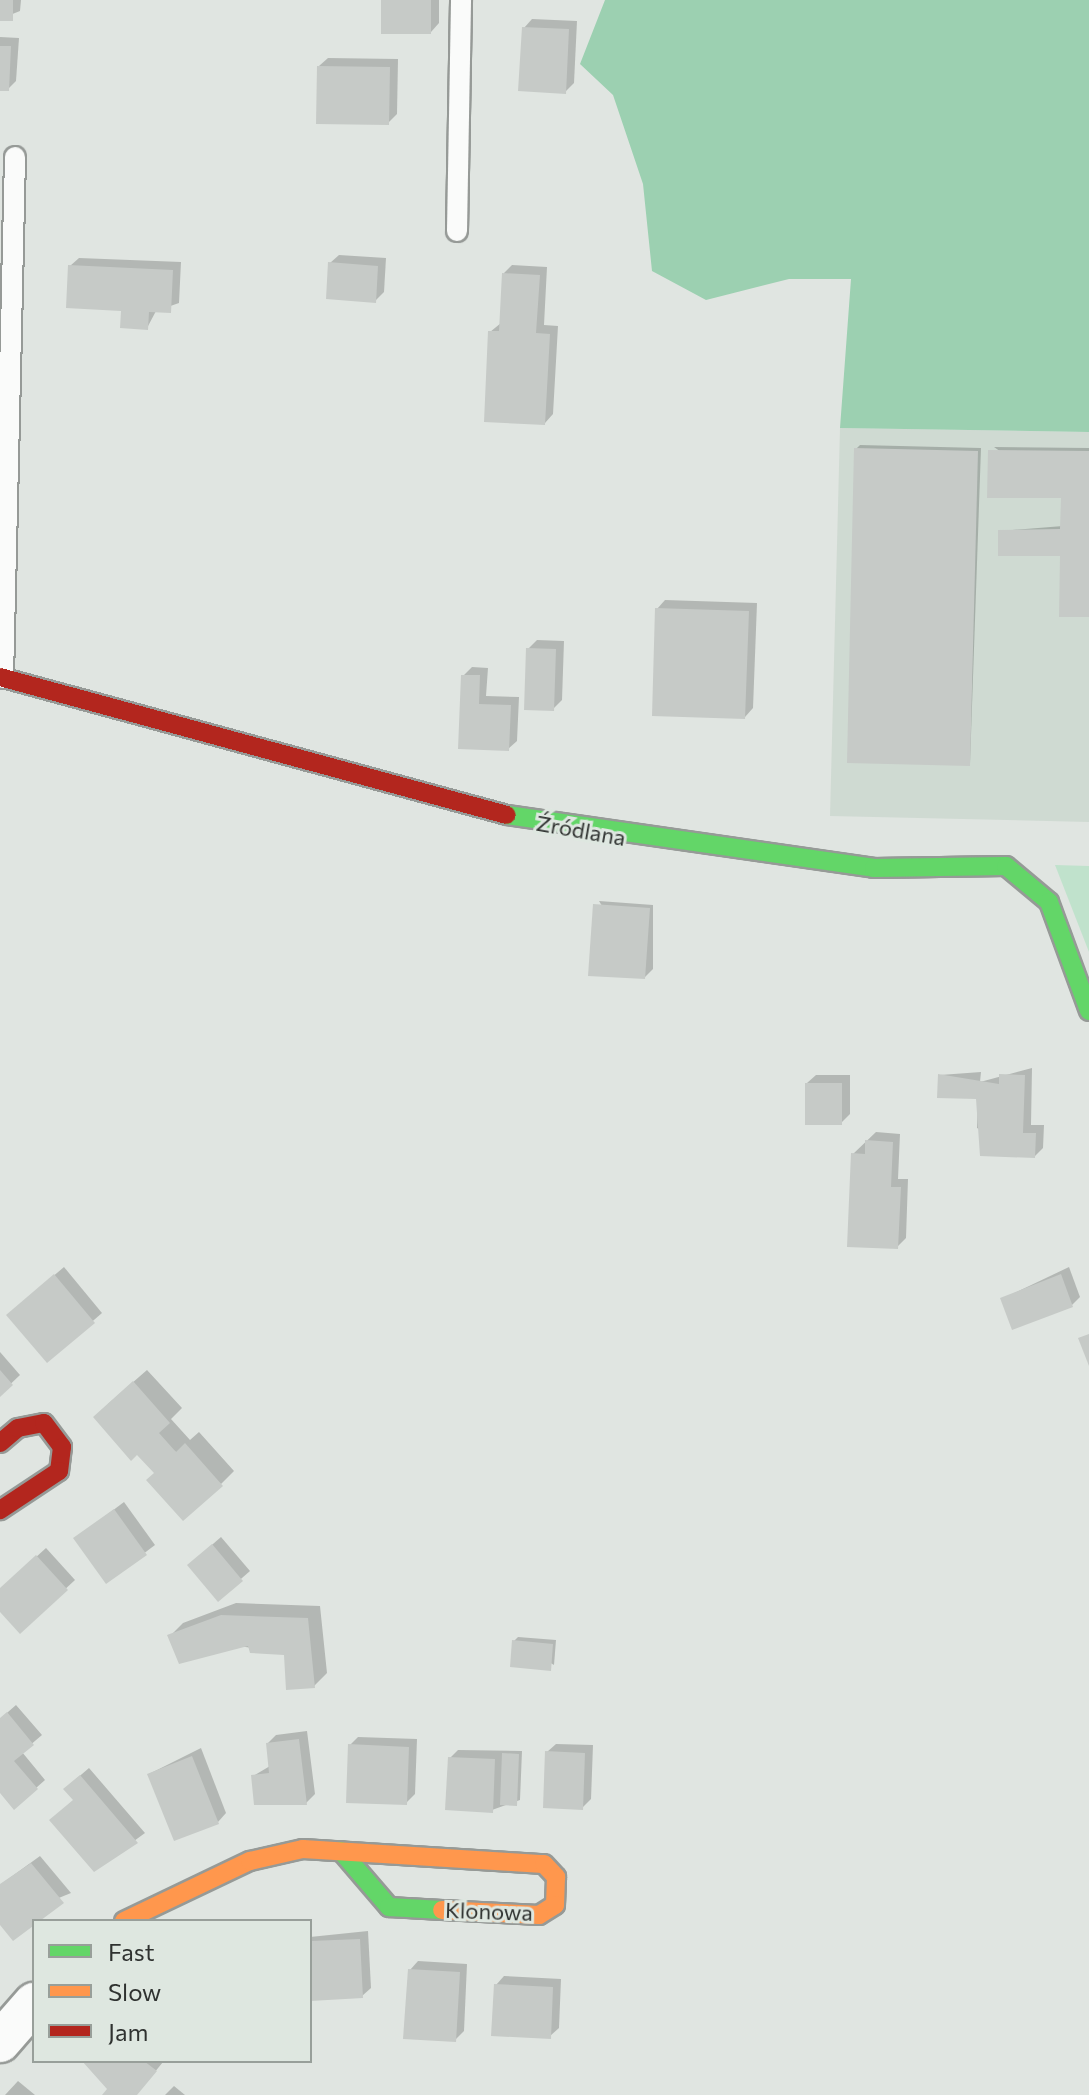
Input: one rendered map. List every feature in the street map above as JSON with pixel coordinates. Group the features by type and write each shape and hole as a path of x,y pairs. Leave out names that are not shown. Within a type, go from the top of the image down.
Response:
{"street":[{"name":"Źródlana","path":"1,678 528,821 874,868 1006,866 1049,902 1089,1011"},
{"path":"0,1443 18,1428 44,1423 62,1447 59,1471 0,1510"},
{"name":"Klonowa","path":"128,1919 250,1861 303,1849 341,1851 544,1864 556,1877 555,1905 539,1915 389,1907 341,1851"},
{"path":"0,2042 32,2005"}],"lane":[{"path":"457,231 461,0"},
{"path":"1,678 15,157"}],"shaded area":[{"path":"840,428 1089,432 1089,822 830,816"}],"green space":[{"path":"605,0 1089,0 1089,432 840,428 851,279 789,279 706,300 652,271 643,184 613,95 580,64"},
{"path":"1055,865 1089,866 1089,952"}],"building":[{"path":"0,0 13,0 13,21 0,21"},
{"path":"381,0 431,0 431,34 381,34"},
{"path":"522,27 569,29 566,94 518,91"},
{"path":"0,46 11,46 9,91 0,91"},
{"path":"317,66 390,67 389,125 316,124"},
{"path":"328,262 378,266 376,303 326,299"},
{"path":"68,265 173,270 171,313 149,312 148,330 120,328 121,311 66,308"},
{"path":"502,273 540,275 536,333 550,334 545,425 484,422 488,331 499,331"},
{"path":"854,448 978,451 970,766 847,763"},
{"path":"988,450 1089,451 1089,617 1059,617 1060,556 998,556 998,530 1060,529 1061,498 987,498"},
{"path":"655,608 749,611 745,719 652,716"},
{"path":"526,648 556,649 554,711 524,710"},
{"path":"461,675 480,675 479,704 511,705 509,751 458,749"},
{"path":"593,904 650,908 645,979 588,976"},
{"path":"938,1074 999,1084 999,1074 1025,1075 1023,1133 1036,1133 1035,1158 980,1156 976,1099 937,1098"},
{"path":"805,1083 842,1083 842,1125 805,1125"},
{"path":"865,1140 893,1142 891,1187 901,1187 898,1249 847,1247 851,1153 865,1154"},
{"path":"54,1274 95,1323 47,1363 6,1315"},
{"path":"1061,1274 1073,1307 1012,1330 1000,1298"},
{"path":"1089,1334 1089,1366 1078,1338"},
{"path":"0,1370 13,1385 0,1397"},
{"path":"133,1381 170,1423 159,1433 176,1452 185,1443 223,1486 183,1521 146,1480 154,1473 137,1455 131,1461 93,1417"},
{"path":"114,1509 147,1555 106,1584 73,1538"},
{"path":"212,1544 243,1581 218,1602 187,1565"},
{"path":"36,1555 68,1590 20,1634 0,1612 0,1588"},
{"path":"221,1615 308,1618 315,1688 286,1690 284,1655 250,1653 248,1646 179,1664 167,1635"},
{"path":"512,1640 553,1644 551,1671 510,1667"},
{"path":"7,1712 34,1745 14,1761 38,1789 14,1810 0,1793 0,1718"},
{"path":"299,1739 307,1805 254,1805 251,1775 269,1773 266,1743"},
{"path":"348,1744 409,1747 407,1805 346,1803"},
{"path":"545,1751 585,1753 583,1810 543,1808"},
{"path":"502,1753 519,1754 517,1806 500,1805"},
{"path":"192,1756 219,1824 174,1841 147,1774"},
{"path":"448,1757 495,1759 493,1813 445,1810"},
{"path":"80,1775 138,1843 94,1872 49,1820 73,1800 63,1789"},
{"path":"31,1863 64,1903 43,1919 32,1919 32,1927 13,1941 0,1925 0,1884"},
{"path":"360,1939 363,1998 312,2001 312,1941"},
{"path":"408,1969 460,1972 456,2042 403,2039"},
{"path":"494,1984 553,1987 551,2039 491,2036"},
{"path":"84,2063 147,2063 157,2071 137,2095 102,2095 107,2089"}],"traffic: fast":[{"path":"507,815 874,868 1006,866 1049,902 1089,1011"},
{"path":"341,1851 389,1907 442,1910"}],"traffic: slow":[{"path":"128,1919 250,1861 303,1849 544,1864 556,1877 555,1905 539,1915 442,1910"}],"traffic: jam":[{"path":"0,677 507,815"},
{"path":"0,1443 18,1428 44,1423 62,1447 59,1471 0,1510"}]}
